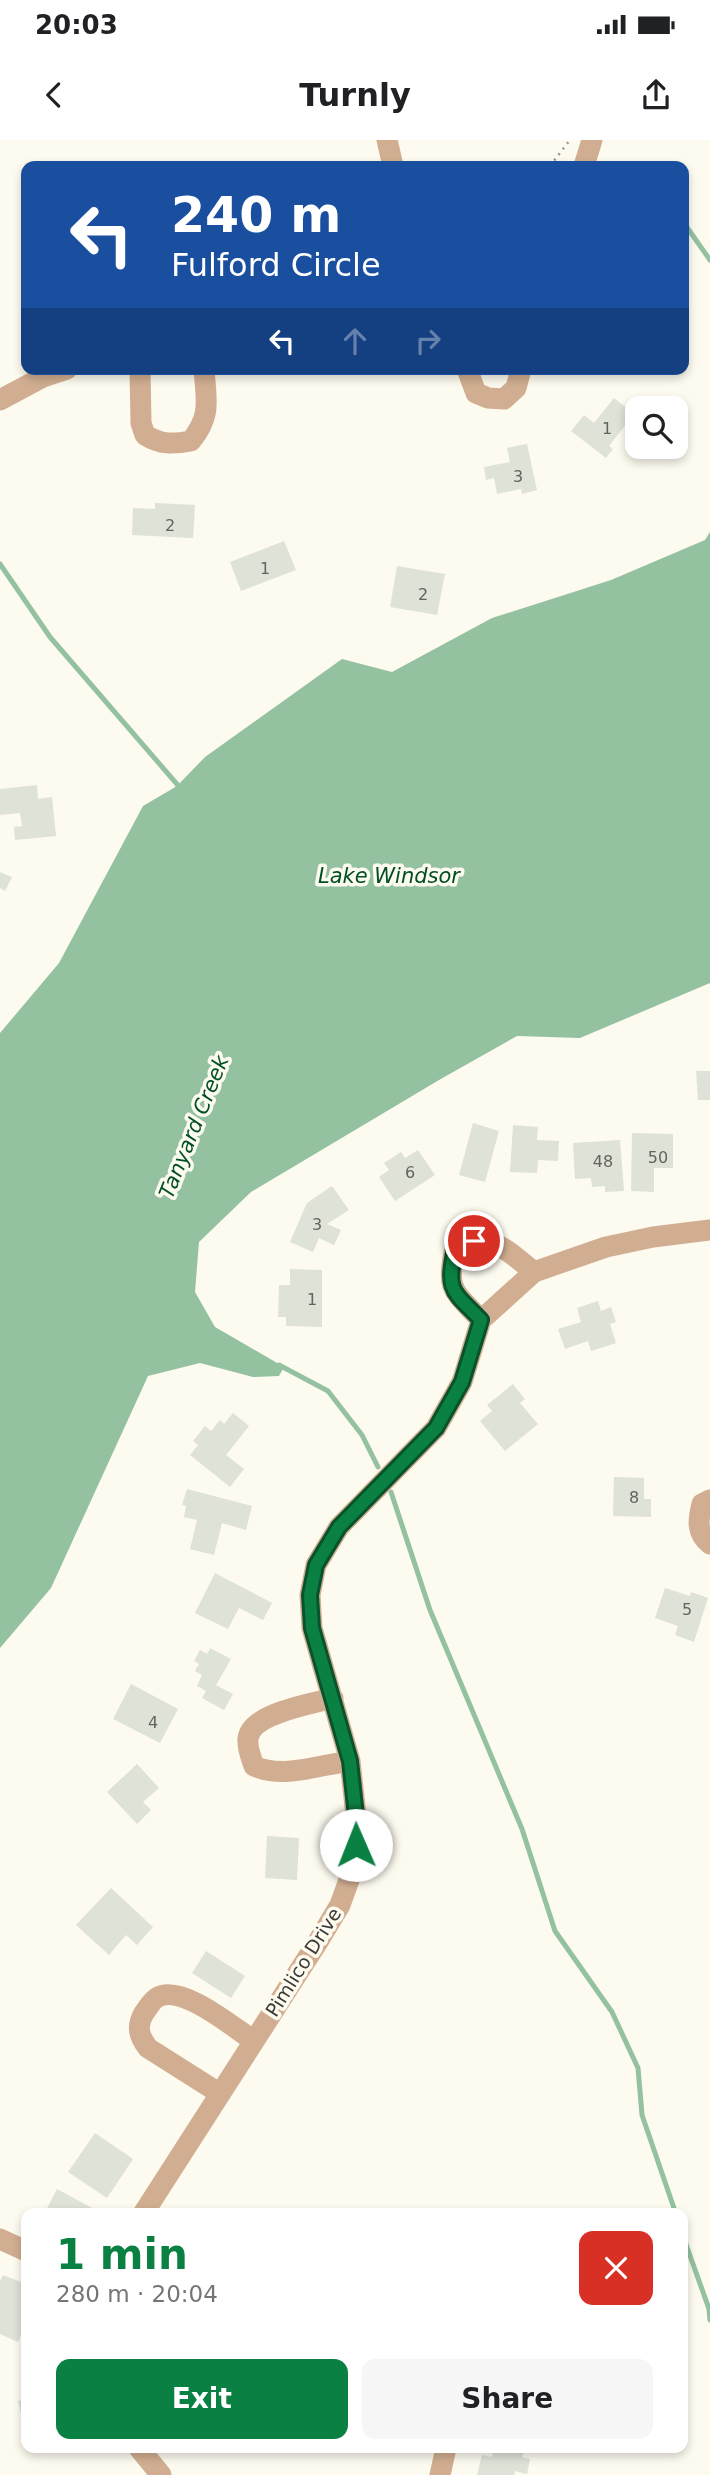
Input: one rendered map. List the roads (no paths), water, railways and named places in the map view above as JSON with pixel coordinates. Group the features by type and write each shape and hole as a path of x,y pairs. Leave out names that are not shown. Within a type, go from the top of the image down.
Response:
{"street":[{"path":"387,140 392,161"},
{"path":"586,161 592,140"},
{"path":"0,400 49,375"},
{"path":"140,375 141,423 145,435 159,443 176,444 191,441 201,429 206,415 204,375"},
{"path":"469,375 475,393 488,398 504,399 516,388 519,375"},
{"path":"534,1272 499,1244 465,1241 455,1248 449,1278 454,1291 481,1320 534,1272 606,1247 653,1237 710,1230"},
{"name":"Pimlico Drive","path":"147,2208 340,1905 354,1866 357,1825 350,1761 312,1628 310,1595 316,1565 339,1527 436,1428 462,1382 481,1320"},
{"path":"710,1500 702,1504 698,1520 702,1537 710,1544"},
{"path":"333,1699 264,1717 254,1725 248,1737 249,1751 254,1766 271,1771 350,1761"},
{"path":"219,2093 148,2048 141,2038 138,2025 145,2011 157,1997 171,1994 187,1997 254,2041"},
{"path":"0,2239 21,2249"},
{"path":"143,2453 161,2475"},
{"path":"440,2475 445,2453"}],"water":[{"name":"Lake Windsor","path":"710,532 710,983 580,1038 517,1036 251,1192 199,1242 195,1292 215,1327 284,1367 279,1376 253,1377 200,1363 148,1376 51,1588 0,1648 0,1033 59,963 143,806 177,786 205,757 342,659 392,672 492,618 611,580 705,540"}],"waterway":[{"path":"689,230 710,260"},
{"path":"0,564 50,637 182,790"},
{"path":"279,1365 328,1391 362,1435 378,1467"},
{"path":"391,1492 430,1610 522,1829 555,1931 612,2012 638,2068 642,2115 674,2208"},
{"path":"688,2250 709,2309 710,2320"}],"water label":[{"name":"Tanyard Creek","path":"194,1127"}]}
